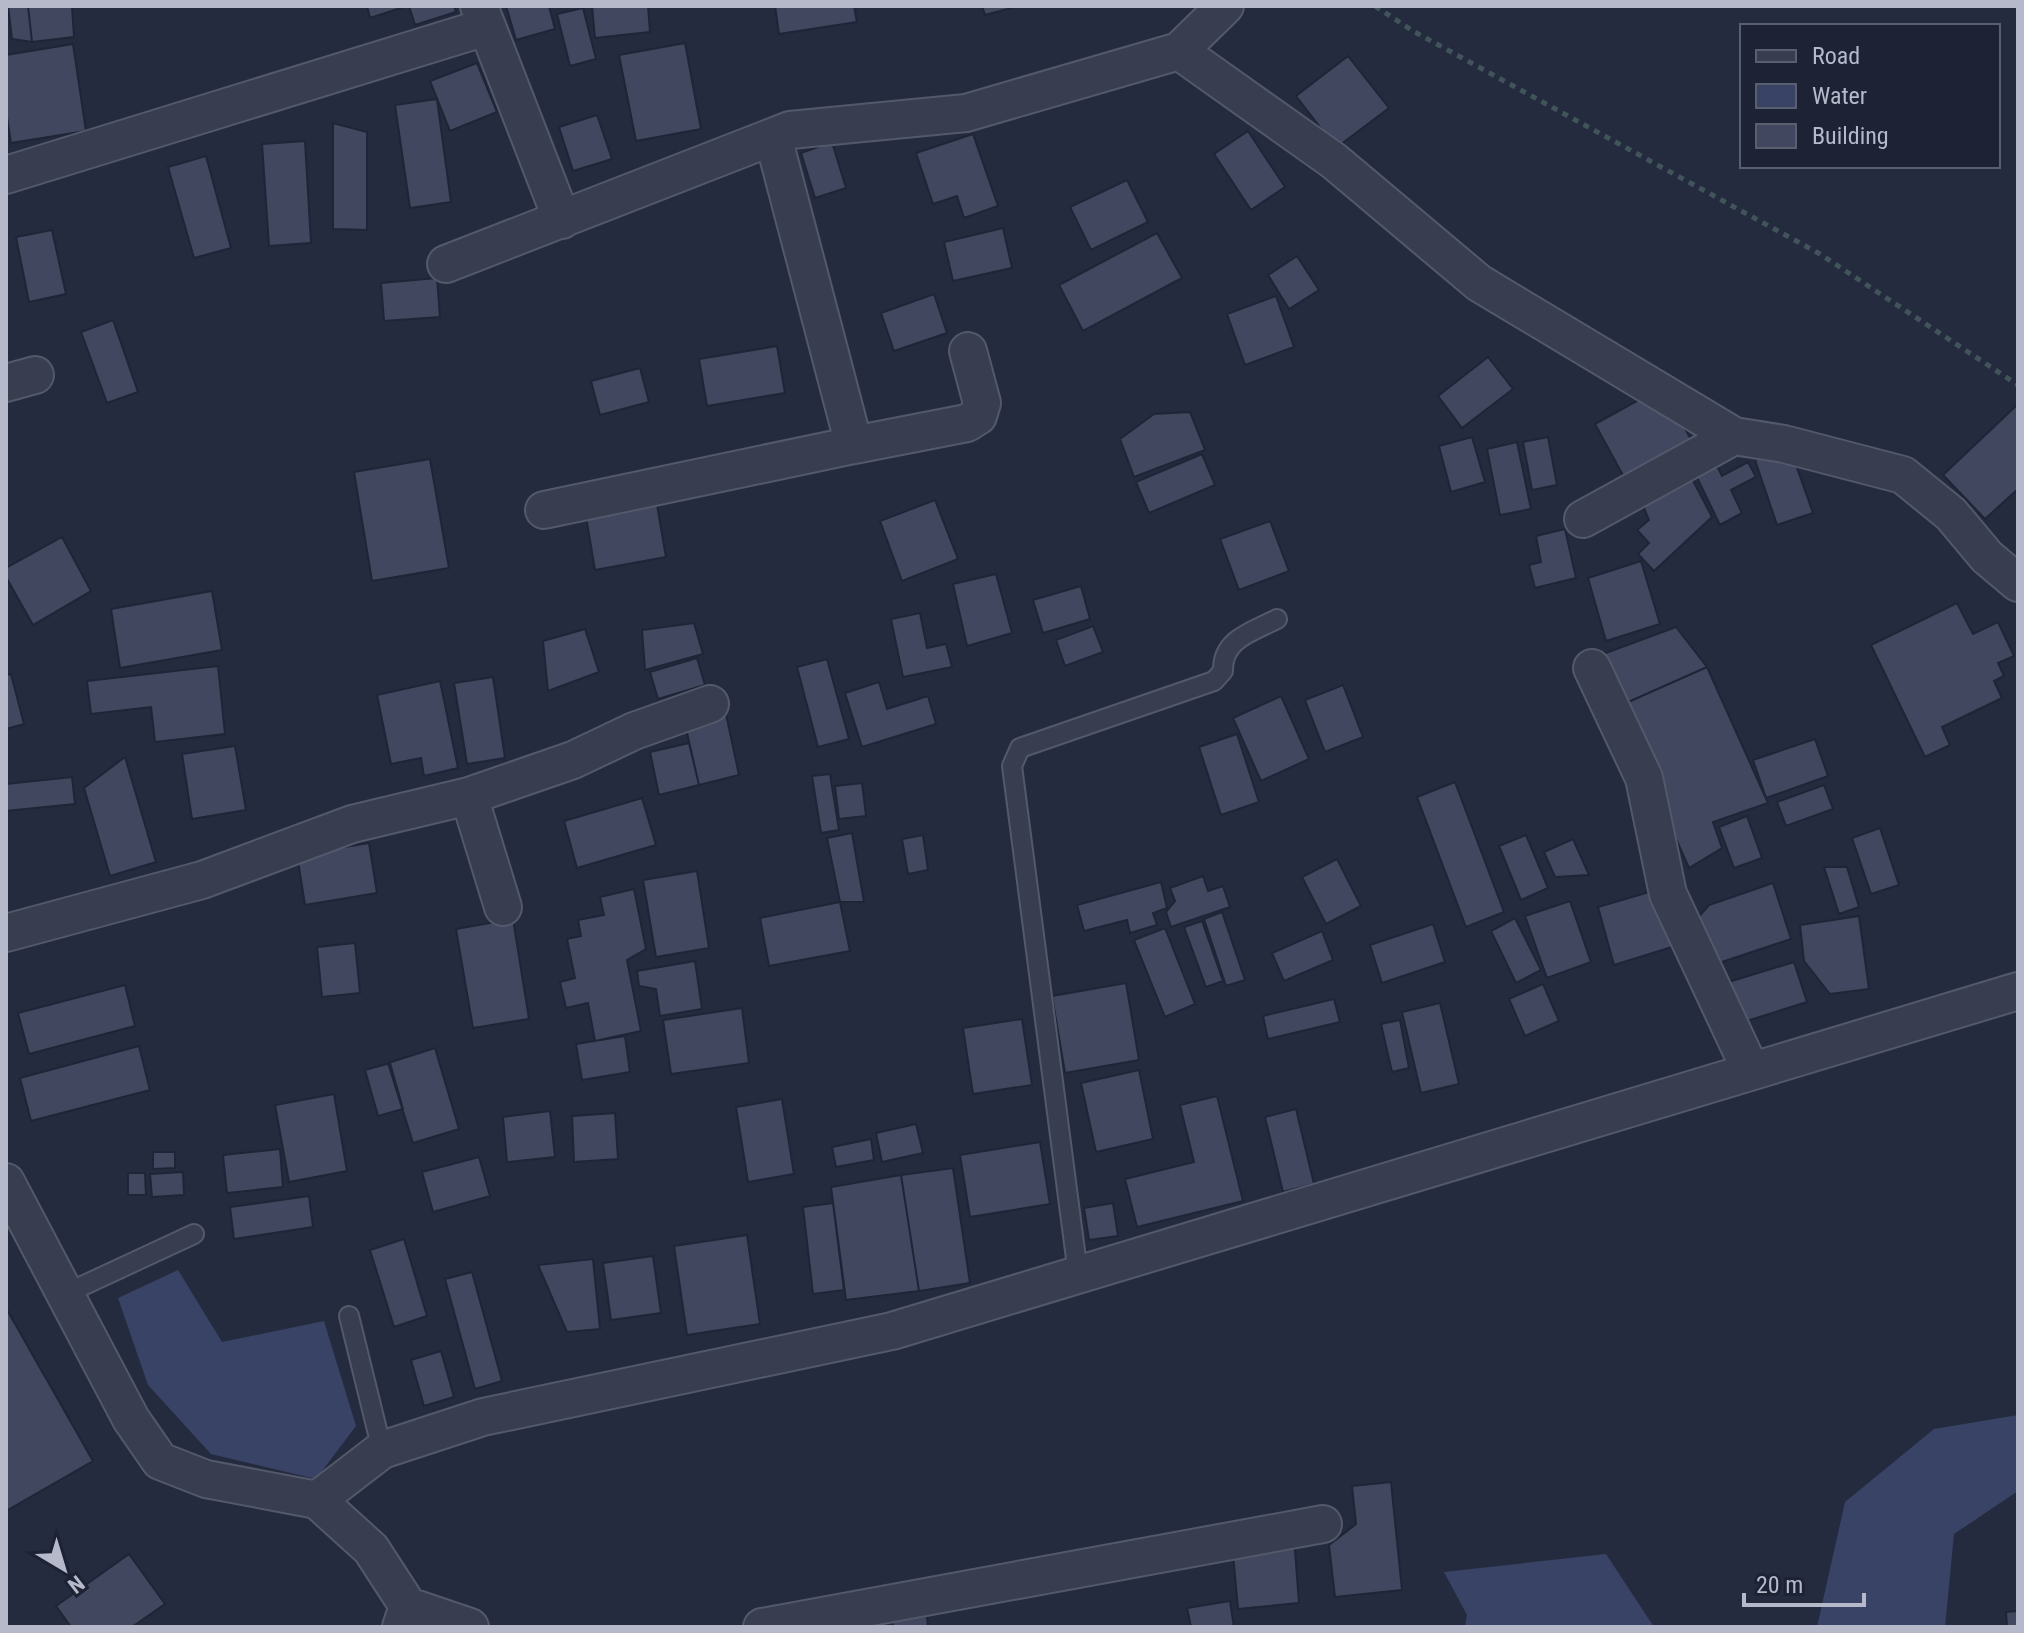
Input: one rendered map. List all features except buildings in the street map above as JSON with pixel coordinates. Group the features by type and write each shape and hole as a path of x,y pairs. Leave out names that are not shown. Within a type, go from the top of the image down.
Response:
{"street":[{"path":"446,264 790,130 966,113 1179,51 1225,6"},
{"path":"6,175 482,16 562,220"},
{"path":"1179,51 1334,161 1479,283 1734,436 1784,444 1903,475 1951,514 1987,557 2018,583"},
{"path":"773,137 854,445"},
{"path":"544,510 967,423 978,416 982,403 968,351"},
{"path":"1583,519 1734,436"},
{"path":"1592,668 1644,778 1668,894 1751,1071"},
{"path":"6,933 202,880 352,824 469,796 573,760 634,731 710,704"},
{"path":"469,796 503,907"},
{"path":"317,1500 382,1450 483,1417 892,1331 2018,991"},
{"path":"6,1182 131,1419 160,1461 206,1479 317,1500 371,1549 404,1616 470,1627"},
{"path":"762,1627 1323,1524"}],"lane":[{"path":"1078,1274 1012,766 1020,748 1214,681 1223,671 1223,654 1231,643 1277,619"},
{"path":"65,1294 194,1234"},
{"path":"349,1316 382,1450"}],"path":[{"path":"1375,6 1413,31 1820,254 2018,385"}],"water":[{"path":"178,1270 222,1342 324,1321 356,1426 316,1479 211,1454 148,1385 118,1298"},
{"path":"2018,1415 2018,1491 1954,1534 1945,1627 1817,1627 1845,1502 1934,1429"},
{"path":"1606,1554 1654,1627 1465,1627 1467,1615 1444,1572"}]}
